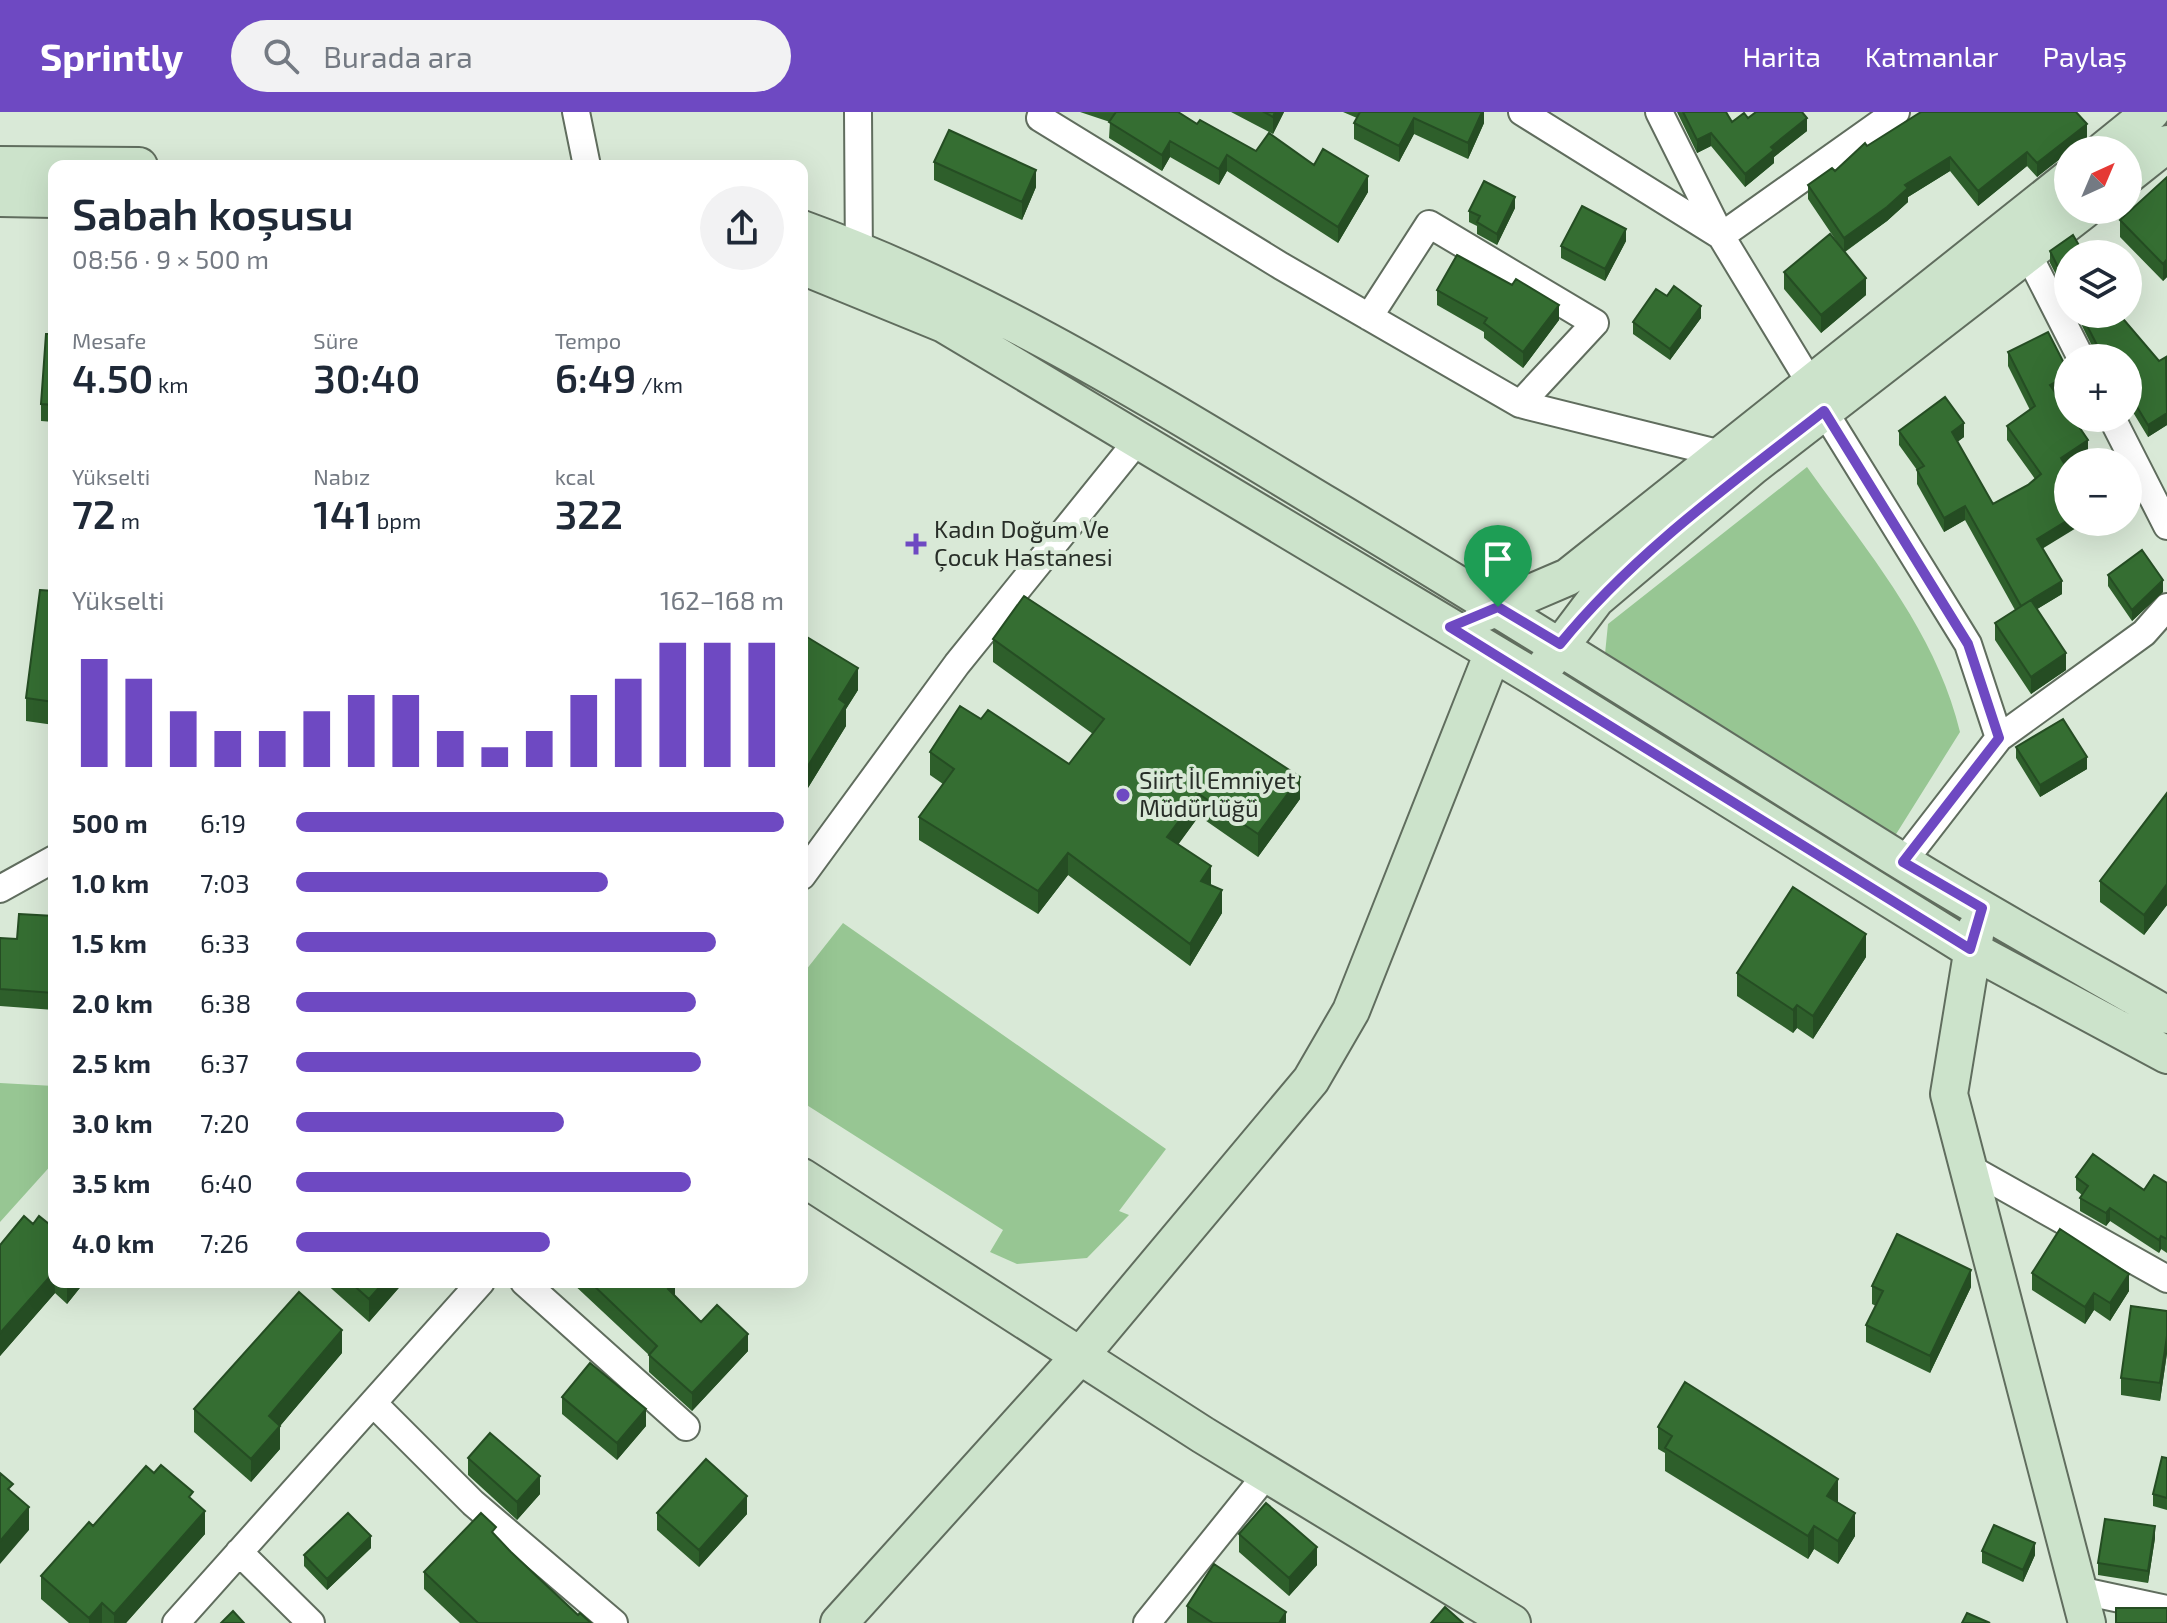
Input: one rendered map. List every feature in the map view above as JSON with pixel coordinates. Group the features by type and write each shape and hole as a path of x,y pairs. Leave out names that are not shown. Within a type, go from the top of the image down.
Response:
{"street":[{"path":"576,112 586,160"},
{"path":"858,112 859,289"},
{"path":"1042,112 1040,118 1369,317 1520,404 1726,455"},
{"path":"1522,112 1721,236"},
{"path":"1659,112 1721,236 1968,644 1999,738"},
{"path":"1721,236 1896,112"},
{"path":"2121,136 2151,112"},
{"path":"2142,164 2167,144"},
{"path":"0,165 48,165"},
{"path":"1537,679 1596,599 1752,467 1818,399 2054,191"},
{"path":"0,198 48,199"},
{"path":"1369,317 1429,224 1595,323 1520,404"},
{"path":"1450,627 1568,577 1726,455 1818,399 2028,254 2066,224"},
{"path":"808,231 859,249 1037,337 1560,644 1903,862 2167,1015"},
{"path":"2028,254 2074,344"},
{"path":"808,268 944,324 1492,655 1537,679 1970,949 2167,1055"},
{"path":"2119,432 2167,526"},
{"path":"808,868 957,664 1138,440"},
{"path":"1903,862 1999,738 2144,633 2167,607"},
{"path":"839,1623 1080,1356 1311,1080 1351,1011 1492,655"},
{"path":"0,889 48,862"},
{"path":"1982,908 1970,949 1949,1094 2083,1606 2167,1609"},
{"path":"1968,1167 2167,1279"},
{"path":"808,1181 1267,1474 1512,1623"},
{"path":"176,1623 476,1288"},
{"path":"531,1288 686,1427"},
{"path":"373,1403 473,1503 614,1623"},
{"path":"1147,1623 1267,1474"},
{"path":"239,1552 311,1623"}],"green space":[{"path":"1807,467 1875,561 1917,626 1949,695 1960,732 1893,839 1604,664 1608,624"},
{"path":"843,923 1166,1149 1119,1211 1129,1215 1087,1258 1017,1264 990,1252 1003,1230 808,1106 808,967"},
{"path":"0,1083 48,1086 48,1169 0,1222"}],"building":[{"path":"1116,112 1178,112 1197,124 1200,120 1256,151 1269,133 1314,165 1323,149 1368,176 1338,227 1227,155 1219,169 1170,141 1162,155 1109,122"},
{"path":"1360,112 1482,112 1468,143 1414,118 1399,146 1354,123"},
{"path":"1683,112 1726,112 1732,122 1744,113 1748,118 1756,112 1802,112 1807,118 1771,147 1774,150 1745,174 1711,133 1697,140"},
{"path":"1921,112 2076,112 2087,124 2072,136 2054,136 2054,150 2037,163 2027,152 1978,191 1950,157 1905,185 1908,188 1887,207 1844,238 1808,185 1832,168 1835,171 1865,143 1867,146"},
{"path":"949,130 1036,170 1022,202 934,162"},
{"path":"2167,177 2167,259 2163,264 2124,224 2142,224 2142,200"},
{"path":"1484,181 1515,197 1497,234 1477,222 1480,216 1469,211"},
{"path":"1582,206 1626,229 1605,269 1561,246"},
{"path":"1830,234 1866,278 1821,315 1784,272"},
{"path":"1457,255 1512,285 1516,279 1559,305 1523,352 1484,323 1487,318 1437,290"},
{"path":"1674,286 1701,306 1670,349 1633,322 1656,289 1667,296"},
{"path":"2088,328 2131,328 2159,361 2166,357 2167,413 2148,425 2142,415 2142,344 2096,344"},
{"path":"2048,332 2054,344 2054,383 2050,385 2054,391 2054,432 2083,432 2088,440 2076,448 2054,448 2054,529 2037,539 2062,581 2021,606 1965,506 1944,518 1917,470 1924,466 1899,431 1945,397 1964,423 1952,432 1993,504 2028,485 2041,474 2007,426 2035,406 2008,352"},
{"path":"46,334 48,334 48,405 41,404"},
{"path":"2142,550 2163,580 2132,610 2108,575"},
{"path":"40,590 48,591 48,701 26,698"},
{"name":"Siirt İl Emniyet Müdürlüğü","path":"1024,596 1300,777 1258,834 1199,794 1167,837 1211,866 1201,881 1222,890 1190,944 1068,853 1038,891 919,817 954,769 930,752 960,706 981,719 988,710 1069,764 1104,719 993,639"},
{"path":"2031,600 2066,653 2031,677 1995,623"},
{"path":"808,638 858,668 839,699 846,704 808,766"},
{"path":"2063,719 2087,757 2040,785 2016,747"},
{"path":"2167,793 2167,884 2144,915 2100,881"},
{"path":"1793,887 1866,934 1813,1016 1797,1005 1793,1010 1737,973"},
{"path":"19,914 48,916 48,993 0,989 0,938 17,939"},
{"path":"2093,1154 2144,1190 2154,1175 2167,1183 2167,1239 2161,1236 2159,1240 2110,1208 2106,1213 2080,1198 2088,1186 2076,1177"},
{"path":"24,1216 33,1224 39,1216 48,1223 48,1279 0,1333 0,1245"},
{"path":"2060,1229 2129,1274 2110,1303 2094,1293 2085,1307 2032,1273"},
{"path":"1897,1234 1971,1270 1930,1356 1866,1325 1883,1291 1872,1286"},
{"path":"357,1288 379,1288 369,1299"},
{"path":"596,1288 669,1288 701,1322 717,1305 748,1334 692,1393 649,1355 657,1346"},
{"path":"299,1292 342,1330 269,1416 280,1426 251,1459 194,1409"},
{"path":"2131,1306 2167,1311 2167,1336 2160,1383 2121,1378"},
{"path":"590,1363 646,1409 617,1443 562,1397"},
{"path":"1685,1382 1838,1479 1827,1496 1855,1513 1838,1541 1814,1526 1808,1536 1665,1448 1672,1436 1658,1427"},
{"path":"490,1433 540,1476 517,1502 468,1458"},
{"path":"2162,1457 2167,1458 2167,1498 2153,1494"},
{"path":"706,1459 747,1496 699,1550 657,1513"},
{"path":"161,1465 193,1492 189,1497 205,1511 114,1614 102,1603 89,1618 41,1576 89,1522 93,1526 146,1466 154,1473"},
{"path":"0,1473 13,1484 8,1489 29,1507 0,1541"},
{"path":"1266,1503 1317,1547 1289,1578 1239,1534"},
{"path":"348,1513 371,1536 327,1579 304,1555"},
{"path":"481,1513 496,1527 492,1532 511,1552 578,1615 580,1613 591,1623 478,1623 424,1572"},
{"path":"2105,1519 2155,1526 2148,1571 2098,1563"},
{"path":"1994,1525 2035,1543 2023,1570 1982,1551"},
{"path":"1214,1564 1286,1612 1279,1623 1213,1623 1187,1606"},
{"path":"1445,1607 1463,1623 1431,1623"},
{"path":"2116,1608 2167,1608 2167,1623 2116,1623"},
{"path":"233,1611 244,1623 221,1623"},
{"path":"1967,1613 1990,1623 1962,1623"}],"place":[{"name":"Kadın Doğum Ve Çocuk Hastanesi","path":"916,544"},
{"name":"Siirt İl Emniyet Müdürlüğü","path":"1123,795"}],"route":[{"path":"1824,411 1968,644 1999,738 1903,862 1982,908 1970,949 1450,627 1498,607 1560,644 1596,599 1752,467 1824,411"}]}
